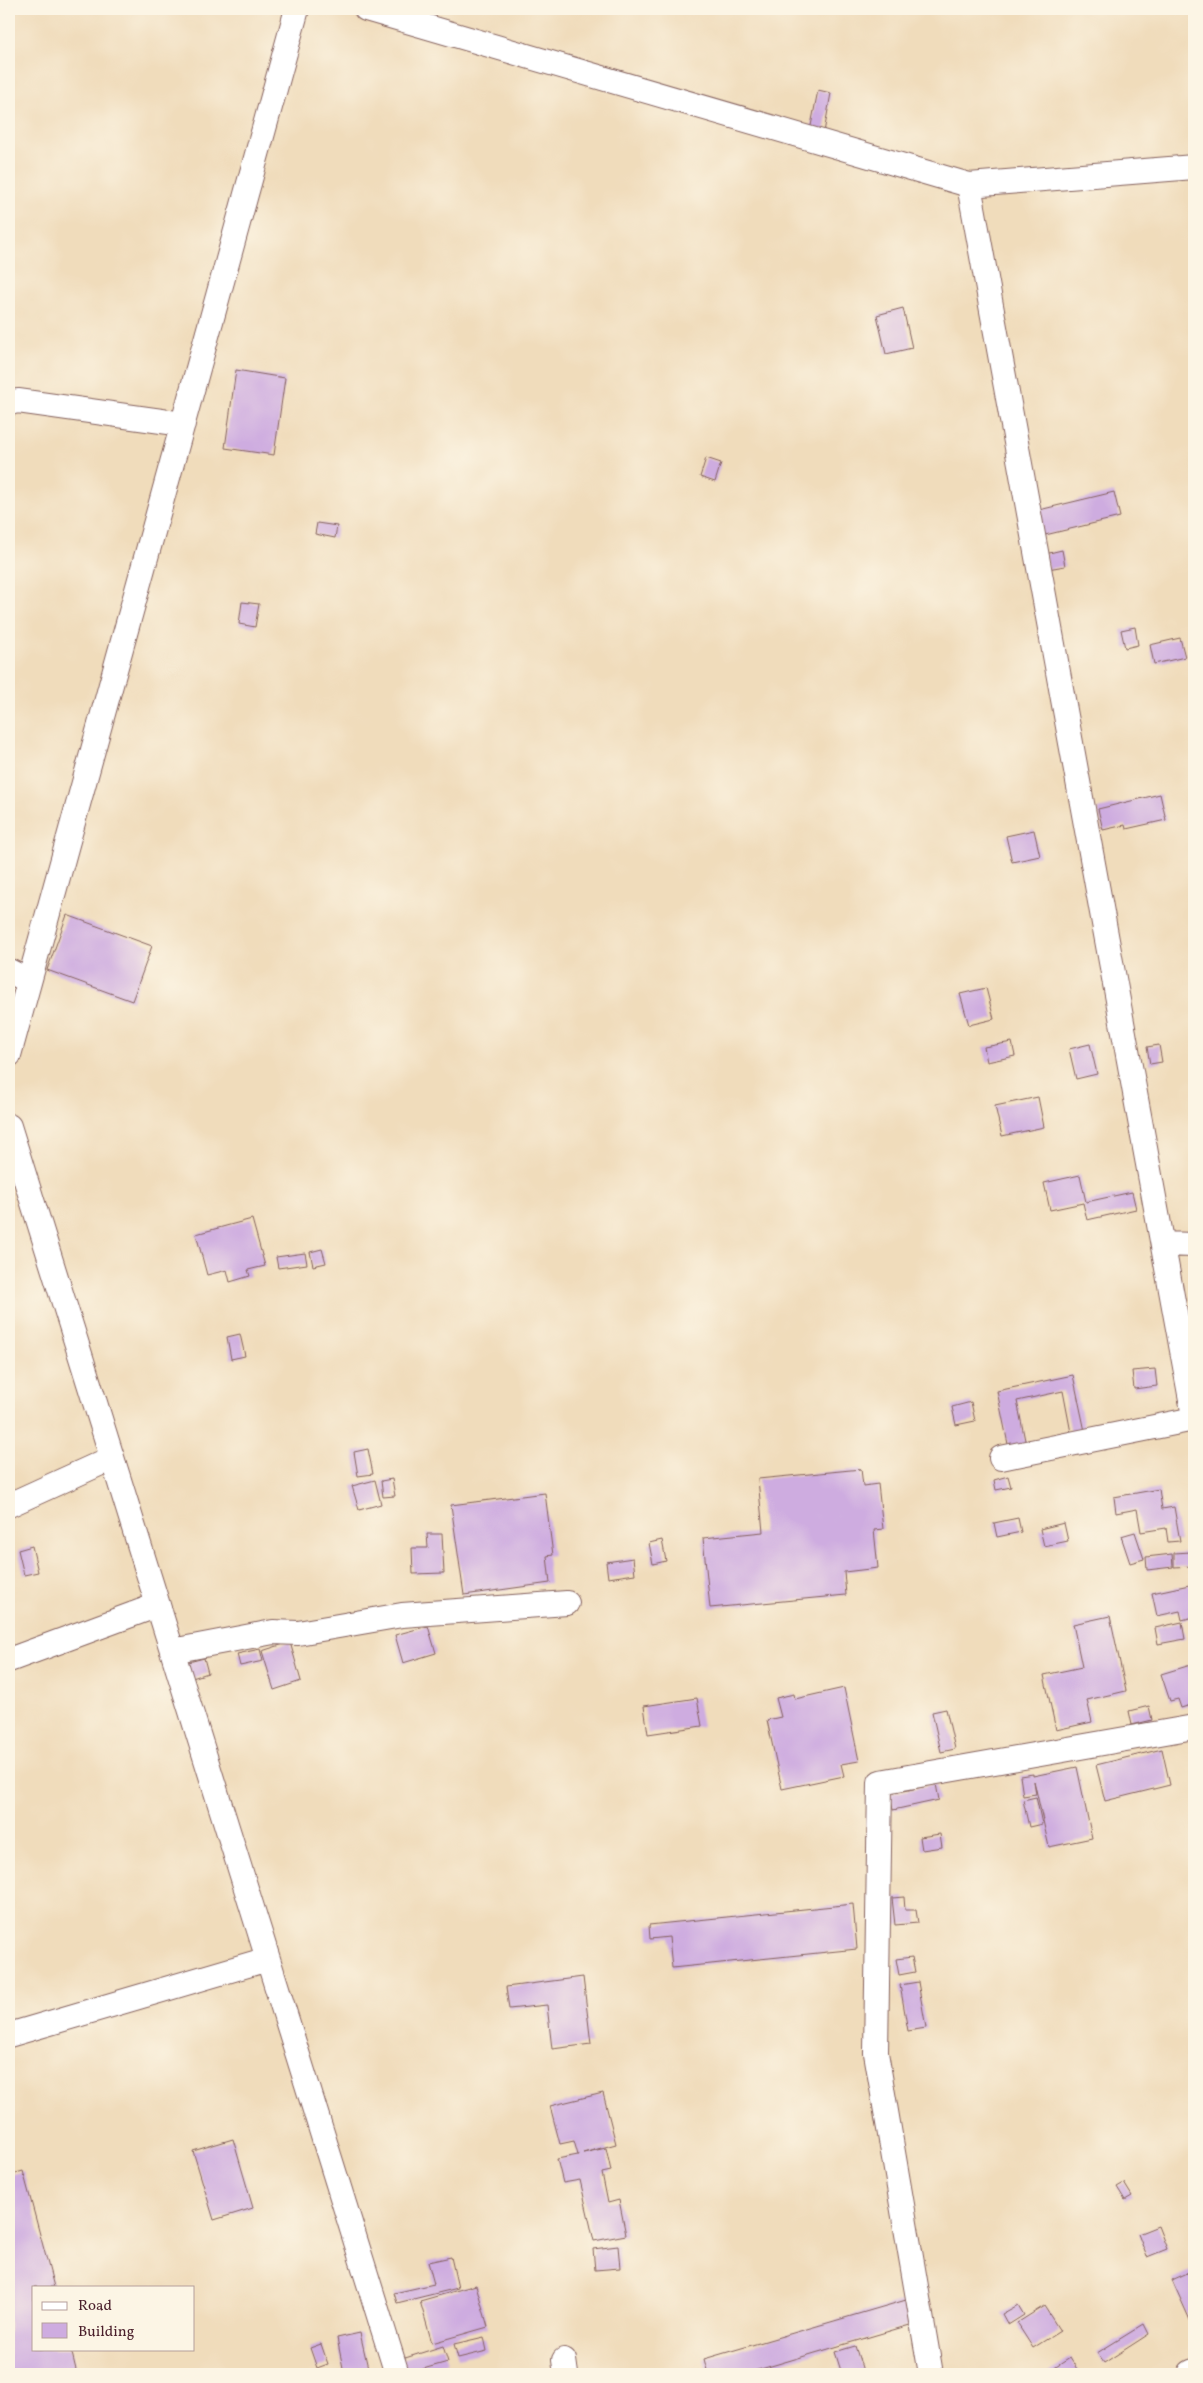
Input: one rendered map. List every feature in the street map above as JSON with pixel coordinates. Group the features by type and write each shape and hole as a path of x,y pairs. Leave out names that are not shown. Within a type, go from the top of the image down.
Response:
{"street":[{"path":"9,1055 19,976 183,424 297,9"},
{"path":"366,9 434,18 969,185 1194,167"},
{"path":"969,185 1194,1418 1000,1458"},
{"path":"9,403 18,401 183,424"},
{"path":"9,1126 397,2374"},
{"path":"1163,1244 1194,1245"},
{"path":"9,1505 112,1458"},
{"path":"172,1651 273,1632 298,1633 402,1614 567,1603"},
{"path":"9,1660 158,1605"},
{"path":"931,2374 876,2053 880,1782 1194,1727"},
{"path":"9,2035 268,1960"}],"building":[{"path":"818,90 831,93 823,138 809,136"},
{"path":"903,308 912,348 886,354 877,315"},
{"path":"236,370 285,378 274,455 225,448"},
{"path":"706,458 721,463 715,482 700,477"},
{"path":"1114,492 1120,517 1041,536 1035,511"},
{"path":"317,523 337,526 335,538 315,534"},
{"path":"1062,550 1065,566 1048,569 1045,554"},
{"path":"242,602 259,604 255,627 239,624"},
{"path":"1135,627 1138,645 1125,648 1121,630"},
{"path":"1180,638 1185,657 1154,664 1150,645"},
{"path":"1160,794 1166,820 1126,829 1125,825 1103,830 1098,809"},
{"path":"1034,830 1040,856 1012,862 1006,836"},
{"path":"67,915 152,946 132,1001 47,970"},
{"path":"986,988 994,1019 969,1025 960,994"},
{"path":"1012,1042 1015,1056 987,1062 984,1047"},
{"path":"1090,1044 1097,1074 1076,1079 1069,1049"},
{"path":"1159,1045 1162,1062 1150,1064 1147,1047"},
{"path":"1038,1097 1044,1127 1002,1136 995,1106"},
{"path":"1080,1175 1086,1202 1132,1192 1136,1209 1087,1220 1083,1203 1050,1210 1044,1183"},
{"path":"252,1219 265,1266 248,1270 250,1276 230,1282 227,1270 207,1275 196,1234"},
{"path":"322,1249 326,1263 313,1266 310,1252"},
{"path":"305,1253 307,1264 278,1268 276,1257"},
{"path":"240,1334 245,1356 231,1359 227,1337"},
{"path":"1155,1369 1157,1386 1134,1389 1132,1371"},
{"path":"1073,1375 1086,1436 1072,1438 1063,1391 1017,1401 1026,1445 1009,1449 997,1391"},
{"path":"971,1402 975,1421 956,1425 952,1407"},
{"path":"368,1449 373,1474 358,1476 354,1452"},
{"path":"861,1469 863,1486 878,1484 883,1529 874,1530 878,1568 844,1572 846,1595 710,1608 703,1538 763,1532 758,1479"},
{"path":"1008,1476 1011,1487 996,1490 994,1480"},
{"path":"392,1479 395,1496 383,1497 381,1481"},
{"path":"375,1480 381,1504 359,1510 352,1486"},
{"path":"1159,1489 1162,1509 1174,1507 1180,1541 1168,1542 1166,1528 1141,1532 1137,1509 1116,1513 1114,1497"},
{"path":"545,1493 553,1555 547,1556 550,1583 464,1595 451,1505"},
{"path":"1018,1518 1021,1532 997,1537 994,1523"},
{"path":"1064,1523 1068,1541 1044,1546 1040,1529"},
{"path":"1135,1532 1144,1559 1130,1563 1121,1536"},
{"path":"427,1534 442,1534 444,1573 413,1574 412,1548 428,1548"},
{"path":"662,1540 666,1561 653,1564 649,1543"},
{"path":"32,1546 38,1572 24,1575 18,1550"},
{"path":"1191,1552 1192,1566 1174,1567 1174,1553"},
{"path":"1172,1554 1173,1567 1147,1570 1146,1557"},
{"path":"633,1558 635,1574 608,1578 606,1562"},
{"path":"1194,1584 1194,1617 1182,1620 1180,1611 1157,1616 1152,1593"},
{"path":"1110,1616 1126,1691 1087,1700 1092,1722 1056,1730 1044,1675 1082,1667 1073,1624"},
{"path":"1182,1622 1185,1639 1158,1644 1155,1628"},
{"path":"428,1626 436,1653 403,1663 395,1635"},
{"path":"290,1642 301,1681 274,1690 262,1651"},
{"path":"260,1649 263,1661 240,1666 237,1654"},
{"path":"204,1658 208,1673 189,1679 185,1663"},
{"path":"1194,1664 1194,1704 1181,1708 1178,1699 1170,1701 1161,1674"},
{"path":"844,1688 859,1761 841,1764 844,1776 782,1789 767,1720 781,1717 776,1698 794,1694 795,1699"},
{"path":"697,1698 702,1726 648,1734 644,1706"},
{"path":"1149,1706 1152,1720 1132,1725 1129,1711"},
{"path":"946,1709 955,1749 941,1752 932,1712"},
{"path":"1162,1749 1170,1785 1105,1801 1096,1765"},
{"path":"1077,1767 1092,1838 1049,1847 1034,1781 1036,1794 1023,1796 1020,1776 1033,1774 1033,1776"},
{"path":"936,1784 939,1800 893,1810 890,1794"},
{"path":"1036,1797 1042,1824 1029,1827 1023,1800"},
{"path":"940,1834 942,1847 922,1850 920,1837"},
{"path":"904,1897 905,1910 916,1910 918,1923 895,1925 892,1898"},
{"path":"853,1904 857,1949 672,1968 669,1937 650,1939 649,1925"},
{"path":"912,1957 915,1972 899,1975 896,1959"},
{"path":"583,1977 591,2044 552,2049 547,2005 509,2009 506,1987"},
{"path":"918,1982 926,2028 908,2031 900,1985"},
{"path":"603,2093 616,2144 583,2153 606,2148 611,2171 602,2173 608,2203 619,2200 626,2235 594,2241 580,2180 563,2183 557,2159 578,2155 574,2141 560,2144 550,2106"},
{"path":"233,2139 253,2208 214,2220 193,2151"},
{"path":"23,2171 54,2286 32,2286 32,2350 71,2350 77,2374 9,2374 9,2175"},
{"path":"1124,2183 1132,2196 1125,2200 1117,2187"},
{"path":"1158,2226 1167,2249 1147,2257 1138,2234"},
{"path":"618,2246 620,2268 595,2270 593,2249"},
{"path":"451,2257 458,2288 397,2303 394,2293 434,2284 428,2262"},
{"path":"1194,2270 1194,2329 1172,2280"},
{"path":"476,2285 488,2327 432,2343 420,2301"},
{"path":"913,2298 920,2322 744,2374 708,2374 704,2359"},
{"path":"1018,2305 1024,2315 1008,2325 1002,2314"},
{"path":"1044,2306 1060,2331 1033,2348 1017,2323"},
{"path":"1144,2324 1149,2334 1104,2363 1097,2353"},
{"path":"360,2333 368,2368 344,2373 337,2338"},
{"path":"484,2337 487,2351 458,2358 454,2344"},
{"path":"321,2344 328,2364 317,2368 310,2348"},
{"path":"443,2346 448,2362 405,2374 399,2360"},
{"path":"855,2346 864,2374 842,2374 835,2352"},
{"path":"1070,2358 1080,2374 1049,2374 1048,2372"}]}
